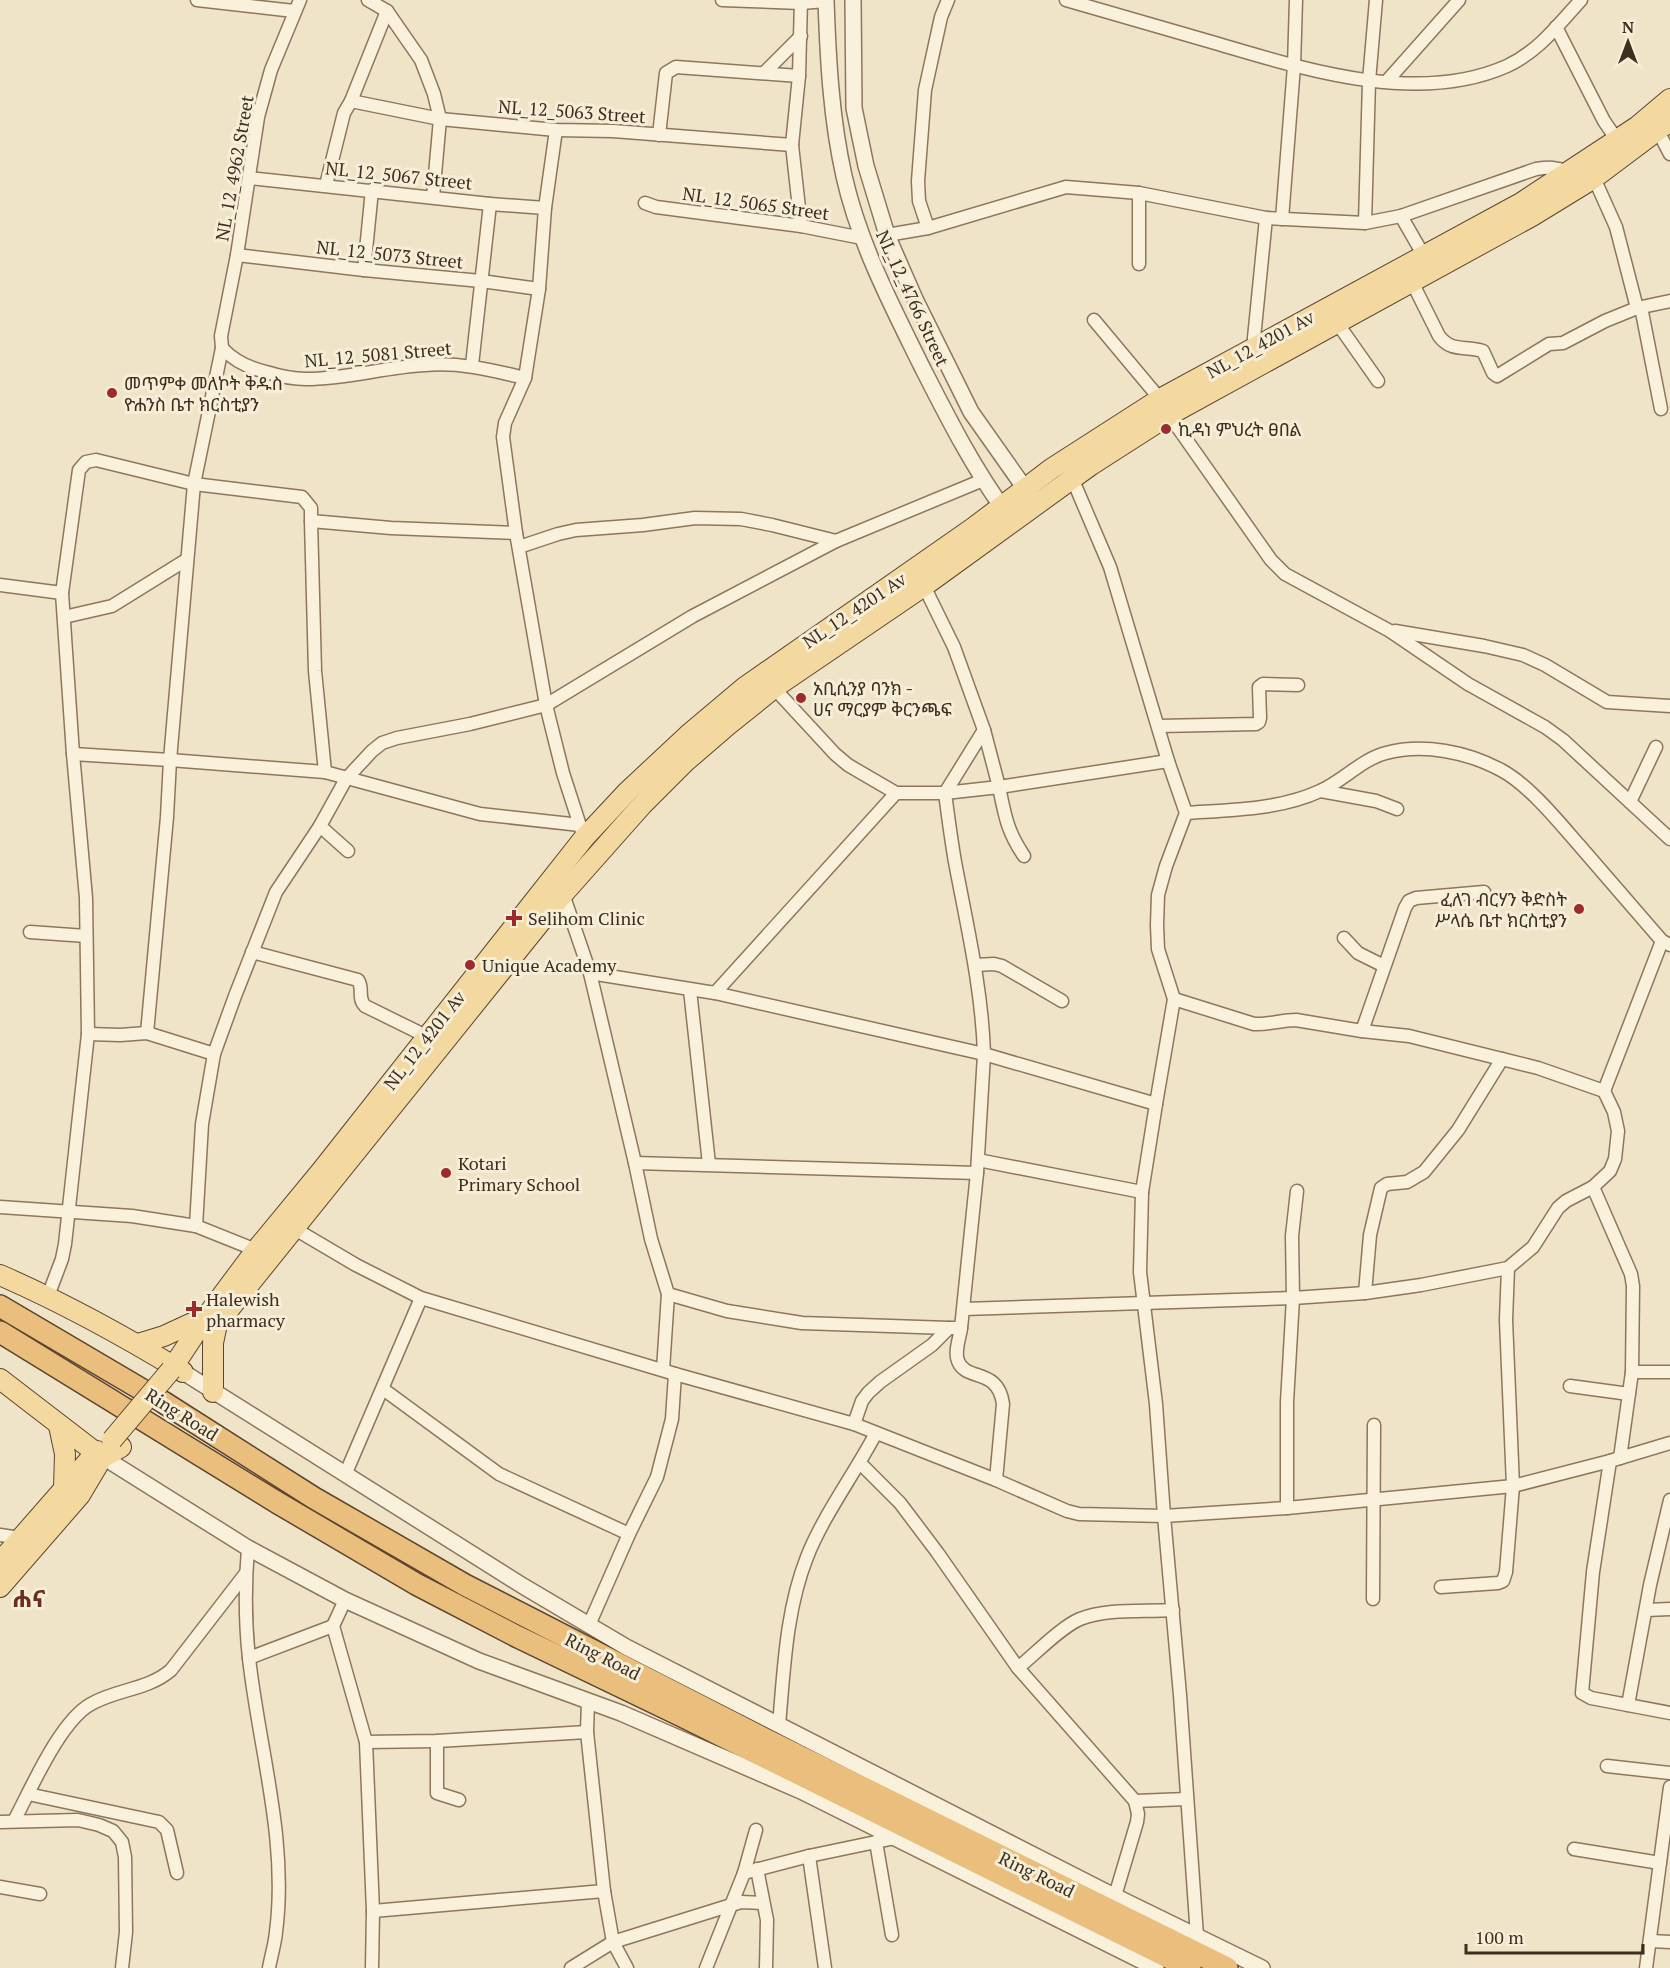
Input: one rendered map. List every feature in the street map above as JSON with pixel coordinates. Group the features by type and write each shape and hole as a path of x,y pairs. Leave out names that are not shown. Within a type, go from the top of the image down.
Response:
{"highway":[{"name":"Ring Road","path":"0,1306 163,1402 314,1498 465,1586 765,1739 1227,1968"},
{"name":"Ring Road","path":"0,1332 278,1503 416,1584 1190,1968"}],"main road":[{"name":"NL_12_4201 Av","path":"211,1320 256,1250 322,1170 582,831 745,687 1031,497 1072,478 1165,407 1253,348 1521,203 1638,126 1670,99"},
{"name":"NL_12_4201 Av","path":"1031,497 1051,469 1165,407 1338,324 1532,216 1594,178 1664,126"},
{"name":"NL_12_4201 Av","path":"211,1320 295,1229 563,894 642,805 685,762 774,688 924,586 1007,514"},
{"path":"0,1275 48,1296 138,1344 177,1371"},
{"path":"138,1344 211,1320"},
{"path":"0,1562 64,1488 99,1455 117,1443 177,1371 211,1320"},
{"path":"211,1320 213,1392"},
{"path":"0,1379 99,1455"},
{"path":"59,1425 65,1454 64,1488"},
{"path":"0,1587 80,1495 99,1455"}],"street":[{"path":"200,0 297,6"},
{"path":"368,0 387,11 421,60 434,94 440,119 433,197"},
{"path":"722,0 826,1"},
{"name":"NL_12_4766 Street","path":"852,0 854,108 866,166 887,235 915,299 971,412 1031,497"},
{"path":"928,228 919,201 918,181 924,90 940,17 948,0"},
{"path":"1066,0 1294,66 1369,81 1421,84 1450,82 1479,76 1508,65 1530,53 1545,41 1581,0"},
{"path":"1282,219 1294,66 1296,0"},
{"path":"1365,223 1369,81 1377,0"},
{"path":"1387,81 1459,0"},
{"name":"NL_12_4766 Street","path":"826,1 832,108 844,177 862,238 883,289 928,378 983,480 1007,514"},
{"path":"801,2 799,76 792,145 801,226"},
{"name":"NL_12_4962 Street","path":"147,1033 194,484 222,348 222,336 258,117 271,70 297,6"},
{"path":"326,185 344,113 387,11"},
{"path":"1556,27 1604,121 1617,140"},
{"path":"764,73 801,36"},
{"path":"659,135 666,73 676,67 799,76"},
{"name":"NL_12_5063 Street","path":"351,101 440,119 556,130 792,145"},
{"path":"1664,126 1670,154"},
{"path":"73,754 170,759 325,772 480,813 582,831 563,773 546,705 502,437 505,423 525,378 539,289 556,130"},
{"path":"887,235 928,228 1066,187 1139,193 1266,218 1365,223 1401,216 1536,169 1550,166 1568,172"},
{"name":"NL_12_5067 Street","path":"249,178 546,208"},
{"path":"1594,178 1616,227 1639,308 1660,409"},
{"path":"364,270 372,190"},
{"path":"1139,193 1139,264"},
{"name":"NL_12_5065 Street","path":"645,203 656,207 801,226 862,238"},
{"path":"472,365 490,204"},
{"path":"1401,216 1424,256"},
{"path":"1253,348 1266,218"},
{"name":"NL_12_5073 Street","path":"237,255 539,289"},
{"path":"1412,282 1444,342 1451,347 1483,351 1493,374 1497,376 1549,344 1563,343 1605,321 1639,308 1670,301"},
{"path":"1094,320 1165,407 1271,560 1285,574 1390,631 1468,684 1545,727 1563,740 1670,839"},
{"path":"1338,324 1378,381"},
{"name":"NL_12_5081 Street","path":"222,348 231,357 252,369 305,380 354,376 426,364 472,365 525,378"},
{"path":"48,1296 62,1259 88,1034 86,898 62,593 79,470 86,462 96,460 194,484 302,497 311,507 315,671 325,772"},
{"path":"1072,478 1110,567 1186,813 1166,866 1158,895 1156,925 1158,949 1174,999 1142,1192 1140,1272 1156,1404 1197,1936"},
{"path":"196,1226 202,1124 214,1054 276,892 320,826 346,779 372,751 382,743 397,738 546,705 693,616 836,541 983,480"},
{"path":"519,547 576,530 695,518 741,519 836,541"},
{"path":"311,521 392,528 516,533"},
{"path":"64,617 112,606 186,560"},
{"path":"0,585 62,593"},
{"path":"924,586 954,647 984,730 1006,824 1024,856"},
{"path":"1390,631 1484,646 1523,656 1545,665 1607,702 1670,706"},
{"path":"1158,726 1256,724 1260,718 1259,687 1263,684 1298,685"},
{"path":"774,688 835,754 848,765 896,794 945,793 999,787 1168,760"},
{"path":"984,730 945,793 975,965 983,1021 984,1054 978,1166 964,1308 955,1328 958,1361 962,1367 989,1379 997,1385 1001,1394 1003,1404 996,1480"},
{"path":"1630,802 1656,747"},
{"path":"1186,813 1277,804 1322,791 1372,758 1399,751 1429,748 1464,756 1502,770 1561,823 1666,943 1604,1091"},
{"path":"1322,791 1376,801 1397,809"},
{"path":"715,993 896,794"},
{"path":"320,826 348,851"},
{"path":"1362,1031 1409,902 1416,898 1484,892"},
{"path":"563,894 590,973 651,1239 668,1294 672,1419 663,1459 657,1477 589,1625"},
{"path":"30,932 86,936"},
{"path":"1344,938 1358,953 1384,966"},
{"path":"252,952 358,980 361,988 360,999 365,1006 426,1036"},
{"path":"975,965 1002,966 1062,1001"},
{"path":"590,973 715,993 984,1054 1156,1104"},
{"path":"690,990 709,1164"},
{"path":"964,1308 1293,1298 1365,1293 1451,1280 1508,1268 1533,1247 1558,1208 1566,1201 1593,1187 1610,1171 1615,1159 1618,1131 1614,1112 1604,1091 1538,1068 1409,1036 1296,1020 1264,1025 1254,1024 1174,999"},
{"path":"88,1034 147,1033 214,1054"},
{"path":"1365,1293 1371,1235 1381,1188 1387,1184 1407,1182 1424,1172 1458,1130 1502,1059"},
{"path":"635,1163 978,1166 1142,1192"},
{"path":"1593,1187 1631,1274 1633,1286 1632,1372 1593,1572 1582,1693 1591,1698 1670,1713"},
{"path":"1287,1508 1287,1402 1293,1298 1292,1236 1297,1191"},
{"path":"0,1207 132,1216 196,1226 256,1250"},
{"path":"295,1229 356,1265 421,1298 854,1424 996,1480 1067,1512 1079,1514 1164,1516 1287,1508 1513,1486 1615,1460 1670,1443"},
{"path":"1441,1587 1498,1583 1503,1581 1506,1572 1513,1486 1506,1320 1508,1268"},
{"path":"668,1294 727,1311 782,1321 955,1328"},
{"path":"345,1475 421,1298"},
{"path":"854,1424 862,1401 868,1393 955,1328"},
{"path":"177,1371 523,1586 626,1647 1115,1896 1262,1968"},
{"path":"1632,1372 1670,1372"},
{"path":"1570,1386 1629,1394"},
{"path":"383,1389 499,1474 629,1534"},
{"path":"1373,1599 1374,1425"},
{"path":"779,1725 787,1631 806,1558 820,1529 876,1433"},
{"path":"99,1455 248,1548 345,1600 479,1661 588,1701 801,1791 1156,1968"},
{"path":"860,1463 906,1511 937,1551 1018,1668 1135,1801 1137,1822 1115,1896"},
{"path":"1628,1705 1650,1585 1670,1500"},
{"path":"0,1535 20,1538"},
{"path":"248,1548 246,1573 249,1658 277,1838 279,1899 276,1933 268,1968"},
{"path":"14,1821 65,1727 77,1713 106,1697 162,1678 171,1670 246,1573"},
{"path":"345,1600 333,1626 366,1742 373,1911 372,1968"},
{"path":"1646,1610 1670,1609"},
{"path":"1018,1668 1080,1619 1104,1614 1173,1610"},
{"path":"249,1658 333,1626"},
{"path":"588,1701 587,1732 604,1891 613,1942 627,1968"},
{"path":"366,1742 437,1741 587,1732"},
{"path":"437,1741 437,1793 459,1800"},
{"path":"1607,1766 1670,1773"},
{"path":"1646,1968 1669,1793"},
{"path":"28,1794 159,1822 167,1830 177,1873"},
{"path":"1135,1801 1187,1799"},
{"path":"0,1822 78,1820 113,1831 122,1842 125,1857 126,1922 122,1968"},
{"path":"706,1968 744,1873 756,1830"},
{"path":"744,1873 809,1856 895,1838"},
{"path":"876,1842 892,1935"},
{"path":"1574,1849 1660,1863"},
{"path":"809,1856 825,1968"},
{"path":"757,1869 767,1920 766,1968"},
{"path":"0,1887 40,1894"},
{"path":"373,1911 604,1891"},
{"path":"571,1968 613,1942 741,1902 762,1903"},
{"path":"1651,1941 1670,1942"}],"place":[{"name":"መጥምቀ መለኮት ቅዱስ ዮሐንስ ቤተ ክርስቲያን","path":"112,393"},
{"name":"ኪዳነ ምህረት ፀበል","path":"1166,429"},
{"name":"አቢሲንያ ባንክ - ሀና ማርያም ቅርንጫፍ","path":"801,698"},
{"name":"ፈለገ ብርሃን ቅድስት ሥላሴ ቤተ ክርስቲያን","path":"1579,909"},
{"name":"Selihom Clinic","path":"514,918"},
{"name":"Unique Academy","path":"470,965"},
{"name":"Kotari Primary School","path":"446,1173"},
{"name":"Halewish pharmacy","path":"194,1309"}],"district":[{"name":"ሐና","path":"29,1598"}]}
